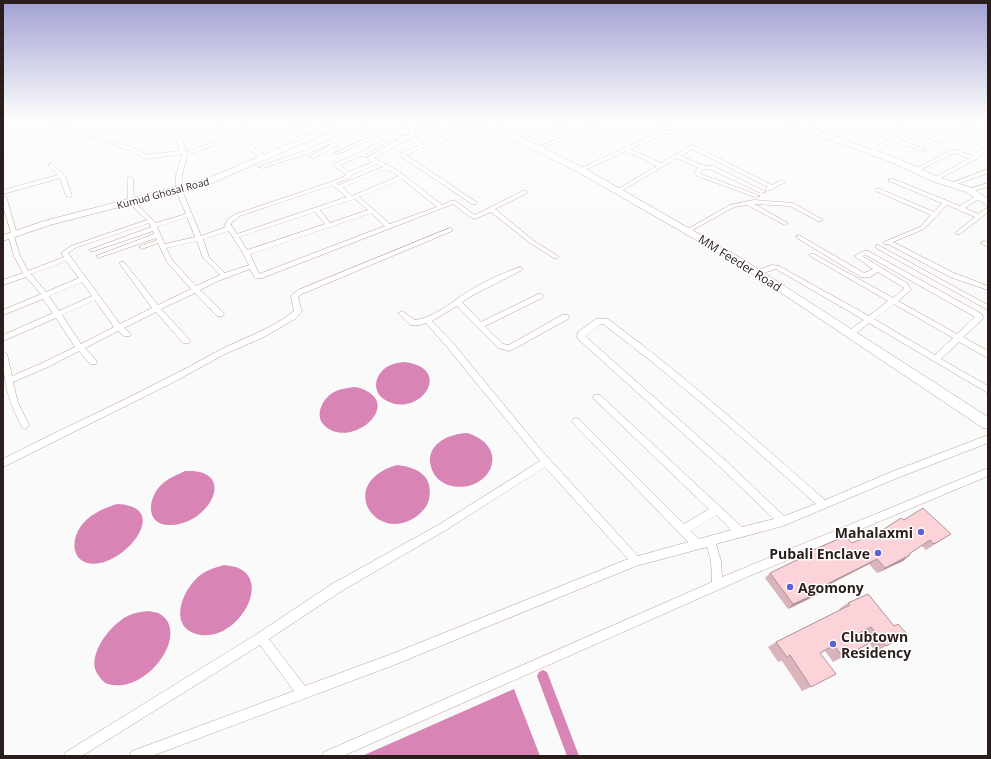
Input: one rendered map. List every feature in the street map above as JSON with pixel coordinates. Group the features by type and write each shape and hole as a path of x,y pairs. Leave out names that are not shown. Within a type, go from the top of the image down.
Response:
{"street":[{"path":"143,155 145,157 160,155"},
{"path":"183,155 179,175 179,190 206,258 224,276"},
{"name":"Kumud Ghosal Road","path":"9,235 47,223 209,181 267,155"},
{"path":"261,167 297,155"},
{"path":"349,174 336,165 358,155"},
{"path":"364,155 388,167 442,206"},
{"path":"370,158 375,155"},
{"path":"403,155 474,203"},
{"name":"MM Feeder Road","path":"553,155 618,191 757,273 851,333 988,424"},
{"path":"581,170 612,155"},
{"path":"640,155 660,165"},
{"path":"709,155 772,187"},
{"path":"880,155 935,179 969,190 988,203"},
{"path":"916,170 945,155"},
{"path":"967,155 974,158"},
{"path":"935,179 977,155"},
{"path":"618,191 676,156 703,167 711,167 763,192"},
{"path":"377,162 349,174 347,177 333,184 238,215 229,221 228,225 246,253 256,274 260,276 453,202 474,217 525,192"},
{"path":"51,165 62,176 69,196"},
{"path":"339,187 388,167"},
{"path":"703,167 697,172 699,175 757,196"},
{"path":"952,184 988,171"},
{"path":"3,192 62,176"},
{"path":"236,236 317,210 402,177"},
{"path":"130,178 131,202 153,225 169,261 194,290 220,314"},
{"path":"891,180 978,216"},
{"path":"750,202 763,192 782,182"},
{"path":"333,184 372,211 390,227"},
{"path":"969,190 988,185"},
{"path":"878,190 934,214"},
{"path":"3,196 9,235 17,256 27,273 45,295 56,315 80,348 93,362"},
{"path":"960,209 978,197"},
{"path":"750,202 785,223"},
{"path":"687,231 727,208 750,202 791,204 820,220"},
{"path":"946,203 922,228 878,247 988,308"},
{"path":"491,209 532,242 556,257"},
{"path":"958,233 988,209"},
{"path":"317,210 328,225"},
{"path":"246,253 372,211"},
{"path":"127,334 119,328 64,253 66,250 189,215"},
{"path":"92,250 153,225"},
{"path":"99,256 159,241 199,238 230,228"},
{"path":"3,463 61,433 167,382 199,363 261,335 292,318 298,312 294,296 300,292 450,230"},
{"path":"799,237 863,276 868,275 877,269"},
{"path":"142,247 159,241"},
{"path":"888,242 952,275 988,288"},
{"path":"851,333 868,318 908,290 908,288 858,258 857,255 866,252 978,315 979,318 937,358"},
{"path":"812,255 988,355"},
{"path":"3,283 67,258"},
{"path":"122,263 157,309 186,341"},
{"path":"10,380 80,348 194,290 224,276 253,266"},
{"path":"757,273 772,266 777,267 937,358 988,390"},
{"path":"402,313 413,323 427,320 457,302 520,269"},
{"path":"3,313 83,279"},
{"path":"3,338 96,296"},
{"path":"480,325 540,296"},
{"path":"973,297 988,302"},
{"path":"457,302 500,346 510,348 565,317"},
{"path":"427,320 450,345 546,462 636,561"},
{"path":"783,521 723,464 581,337 581,334 599,321 605,321 726,419 824,505"},
{"path":"3,354 14,403 25,425"},
{"path":"597,397 740,532"},
{"path":"576,421 697,544"},
{"path":"135,756 394,659 636,561 783,521 824,505 894,474 988,439"},
{"path":"70,756 261,638 336,588 443,527 546,462"},
{"path":"328,756 717,584 988,472"},
{"path":"684,530 717,509"},
{"path":"710,540 716,562 717,584"},
{"path":"261,638 303,693"}],"shaded area":[{"path":"404,362 419,366 428,373 430,381 427,390 420,398 411,403 399,404 387,401 382,398 377,390 376,382 378,377 386,367"},
{"path":"355,387 373,395 376,399 378,408 376,413 367,424 353,431 345,433 330,430 321,421 320,412 323,402 334,392 341,389"},
{"path":"467,433 482,440 490,449 492,459 490,469 484,478 474,484 462,487 448,485 440,481 434,474 430,465 432,450 437,444 451,436"},
{"path":"397,465 411,468 422,474 429,484 429,499 423,511 417,516 402,523 388,523 376,518 368,508 365,497 368,485 378,474"},
{"path":"185,471 201,472 211,478 214,486 213,496 207,506 198,515 186,522 172,525 157,522 151,511 151,504 156,491 167,480"},
{"path":"117,504 132,507 141,513 143,522 140,532 123,552 112,559 91,564 84,562 79,558 74,547 77,533 81,526 93,515"},
{"path":"224,565 236,567 247,574 251,584 251,596 246,608 238,619 227,628 215,634 201,635 191,632 184,626 181,619 180,611 186,593 191,585 203,573"},
{"path":"148,611 160,614 168,623 170,634 167,647 160,660 150,672 137,680 123,685 108,684 102,680 95,669 94,662 99,646 109,632 123,619 133,614"},
{"path":"514,689 540,756 362,756"}],"building":[{"path":"923,508 951,534 934,544 930,540 909,554 910,555 885,568 877,559 819,588 822,591 793,604 770,573 801,558 800,556 845,536 852,543 884,529 901,518 904,520"},
{"name":"Clubtown Residency","path":"868,594 894,626 898,624 908,635 886,646 871,627 859,633 868,644 843,657 834,645 820,653 836,674 811,687 790,655 787,657 776,642 850,605 848,603"}],"waterway":[{"path":"543,676 573,756"}],"place":[{"name":"Mahalaxmi","path":"921,532"},
{"name":"Pubali Enclave","path":"878,553"},
{"name":"Agomony","path":"790,587"},
{"name":"Clubtown Residency","path":"833,644"}]}
